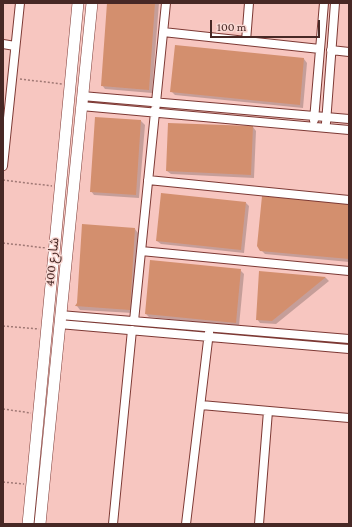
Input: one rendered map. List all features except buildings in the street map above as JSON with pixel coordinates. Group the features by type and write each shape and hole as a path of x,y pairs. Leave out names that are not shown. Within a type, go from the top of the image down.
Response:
{"street":[{"path":"3,166 20,3"},
{"name":"شارع 400","path":"28,524 78,3"},
{"name":"شارع 400","path":"40,524 92,3"},
{"path":"134,321 166,3"},
{"path":"246,41 249,3"},
{"path":"313,126 324,3"},
{"path":"325,128 335,3"},
{"path":"163,32 320,49"},
{"path":"3,44 15,46"},
{"path":"332,50 349,52"},
{"path":"82,101 155,113 349,130"},
{"path":"68,105 82,101 156,103 349,119"},
{"path":"148,180 349,200"},
{"path":"141,251 349,271"},
{"path":"60,319 134,321 349,339"},
{"path":"60,319 132,330 349,349"},
{"path":"186,524 210,327"},
{"path":"113,524 132,330"},
{"path":"200,405 349,418"},
{"path":"259,524 268,411"},
{"path":"31,499 42,501"}],"path":[{"path":"12,79 70,84"},
{"path":"3,180 60,187"},
{"path":"3,243 54,248"},
{"path":"3,326 46,330"},
{"path":"3,409 38,415"},
{"path":"3,482 32,485"}]}
